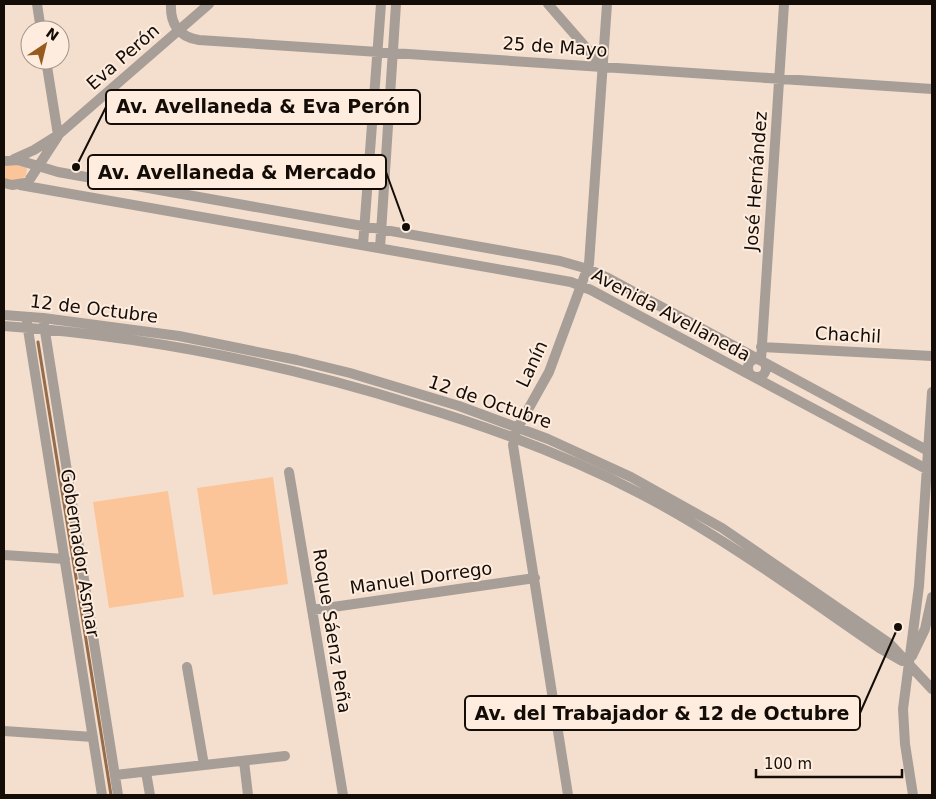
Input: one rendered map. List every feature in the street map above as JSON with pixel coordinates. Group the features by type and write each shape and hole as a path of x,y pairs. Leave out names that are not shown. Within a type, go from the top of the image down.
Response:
{"street":[{"path":"37,4 40,20"},
{"path":"171,4 172,20 178,30"},
{"name":"Eva Perón","path":"7,159 29,152 58,135 209,4"},
{"path":"363,245 380,4"},
{"path":"380,248 396,4"},
{"path":"548,4 603,67"},
{"name":"Lanín","path":"568,795 514,454 514,438 518,427 549,372 588,269 591,252 607,4"},
{"name":"José Hernández","path":"752,376 761,376 765,372 765,364 761,360 761,347 784,4"},
{"name":"25 de Mayo","path":"178,30 189,38 199,40 932,89"},
{"path":"48,70 58,135"},
{"name":"Eva Perón","path":"30,179 58,135"},
{"name":"Avenida Avellaneda","path":"7,159 77,175 560,261 588,269 930,452"},
{"path":"20,185 30,179 32,171 26,162"},
{"name":"Avenida Avellaneda","path":"4,183 380,248 559,280 582,286 930,471"},
{"name":"12 de Octubre","path":"4,315 42,318 185,337 284,357 372,379 459,406 562,444 658,490 710,520 889,643 932,689"},
{"name":"Gobernador Asmar","path":"26,317 102,795"},
{"name":"Gobernador Asmar","path":"42,318 118,795"},
{"name":"12 de Octubre","path":"4,326 187,349 306,374 368,390 470,422 558,454 693,522 884,651 908,664"},
{"name":"Chachil","path":"761,347 932,356"},
{"path":"913,795 903,720 930,471 932,392"},
{"name":"Roque Sáenz Peña","path":"289,472 343,795"},
{"path":"4,555 64,559"},
{"path":"921,555 932,559"},
{"name":"Manuel Dorrego","path":"312,610 535,578"},
{"path":"908,664 925,629 932,597"},
{"path":"187,667 204,765"},
{"path":"4,731 93,737"},
{"path":"115,775 285,756"},
{"path":"244,760 248,795"},
{"path":"146,772 150,795"}],"shaded area":[{"path":"5,164 25,165 27,169 26,176 18,181 4,179"},
{"path":"273,477 288,584 213,595 197,488"},
{"path":"168,491 184,597 109,608 93,502"}],"waterway":[{"path":"38,342 111,795"}],"place":[{"name":"Av. Avellaneda & Eva Perón","path":"76,167"},
{"name":"Av. Avellaneda & Mercado","path":"406,227"},
{"name":"Av. del Trabajador & 12 de Octubre","path":"898,627"}]}
